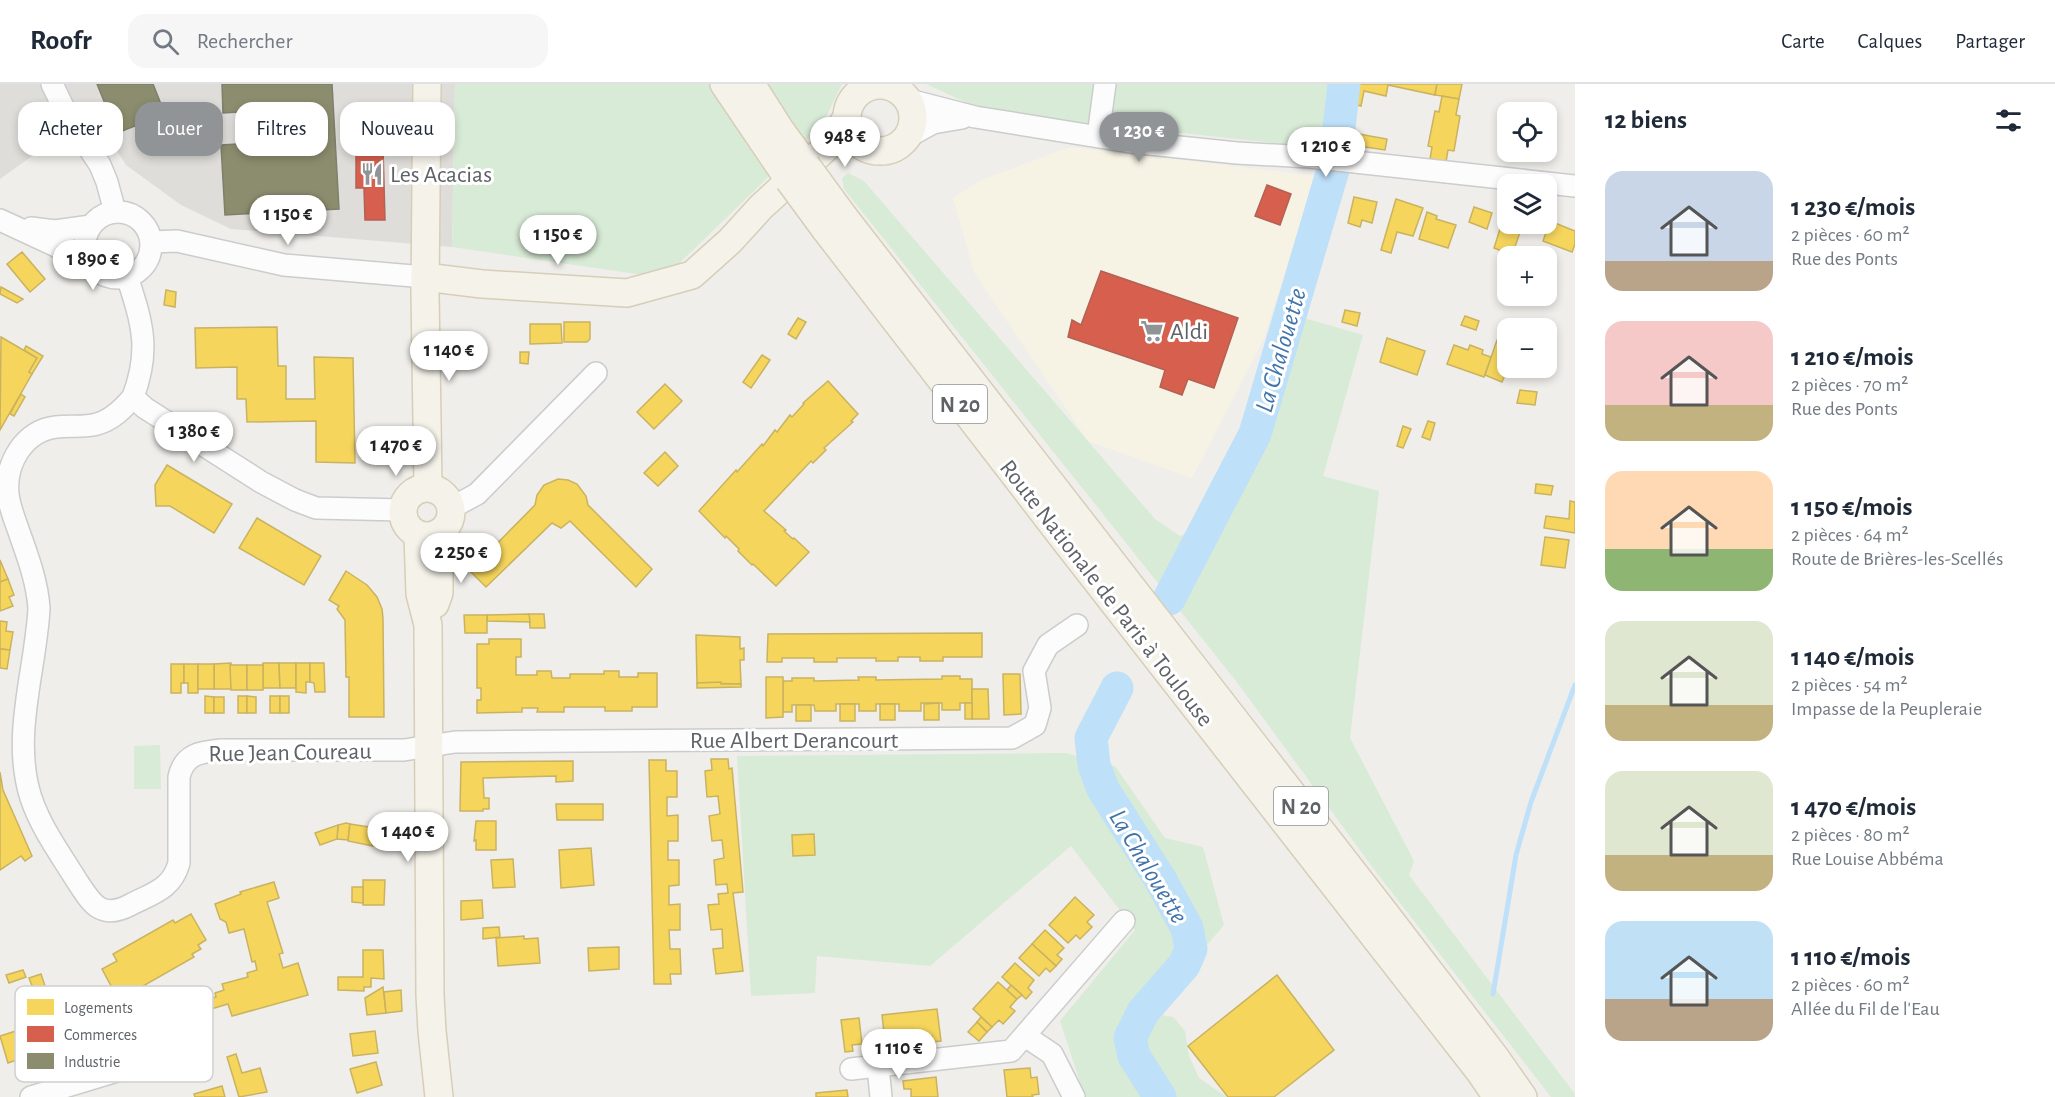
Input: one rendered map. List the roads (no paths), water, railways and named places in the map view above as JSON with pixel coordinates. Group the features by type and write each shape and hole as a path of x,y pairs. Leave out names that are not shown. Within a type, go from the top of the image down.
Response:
{"main road":[{"path":"427,84 425,277 428,487"},
{"name":"Route Nationale de Paris à Toulouse","path":"724,84 772,138 1060,534 1452,1036 1497,1097"},
{"name":"Route Nationale de Paris à Toulouse","path":"751,84 772,138"},
{"path":"425,277 482,284 627,293 692,275 730,241 761,207 828,146 846,119 850,102 863,87 879,84 900,91 914,118 909,136 902,144 892,150 880,152 860,145 848,129 846,119"},
{"path":"828,146 860,145"},
{"name":"Route Nationale de Paris à Toulouse","path":"835,223 1467,1021 1523,1097"},
{"path":"428,487 447,497 451,508 448,524 428,534 407,526 402,510 410,494 428,487"},
{"path":"428,534 439,593 428,625 430,995 439,1097"}],"street":[{"path":"52,84 67,115 100,165 107,182 114,212"},
{"path":"1098,136 1105,84"},
{"path":"900,91 975,117 1130,142 1237,153 1309,157 1575,186"},
{"path":"909,136 933,123 975,117"},
{"path":"114,212 133,215 141,220 147,227 152,242 146,263 140,270 127,276 113,277 104,274 96,269 86,253 87,235 91,226 97,219 114,212"},
{"path":"3,222 55,231 91,226"},
{"path":"3,222 56,246 86,253"},
{"path":"152,242 177,241 284,265 425,277"},
{"path":"127,276 144,331 141,377 133,397 165,421 295,500 316,508 402,510"},
{"path":"451,508 477,494 596,373"},
{"name":"Rue Jean Coureau","path":"133,397 108,420 88,426 56,427 43,430 28,440 16,453 4,476 35,582 39,608 24,736 27,780 32,798 50,838 89,899 98,908 107,912 127,907 170,884 176,875 179,863 179,777 182,765 191,757 203,752 220,750 404,750 429,747"},
{"name":"Rue Albert Derancourt","path":"429,747 455,742 1012,738 1035,725 1040,708 1034,671 1048,645 1077,626"},
{"path":"851,1069 1011,1051 1124,921"},
{"path":"1025,1036 1052,1054 1074,1097"},
{"path":"878,1067 881,1097"},
{"path":"31,1097 81,1082"}],"waterway":[{"name":"La Chalouette","path":"1169,599 1255,434 1335,163 1344,84"},
{"path":"1493,994 1516,855 1531,802 1575,685"},
{"name":"La Chalouette","path":"1117,688 1091,738 1094,765 1103,789 1160,879 1187,928 1191,949 1184,965 1143,1012 1130,1038 1134,1056 1160,1097"}],"place":[{"name":"Les Acacias","path":"372,174"},
{"name":"Aldi","path":"1152,331"}]}
